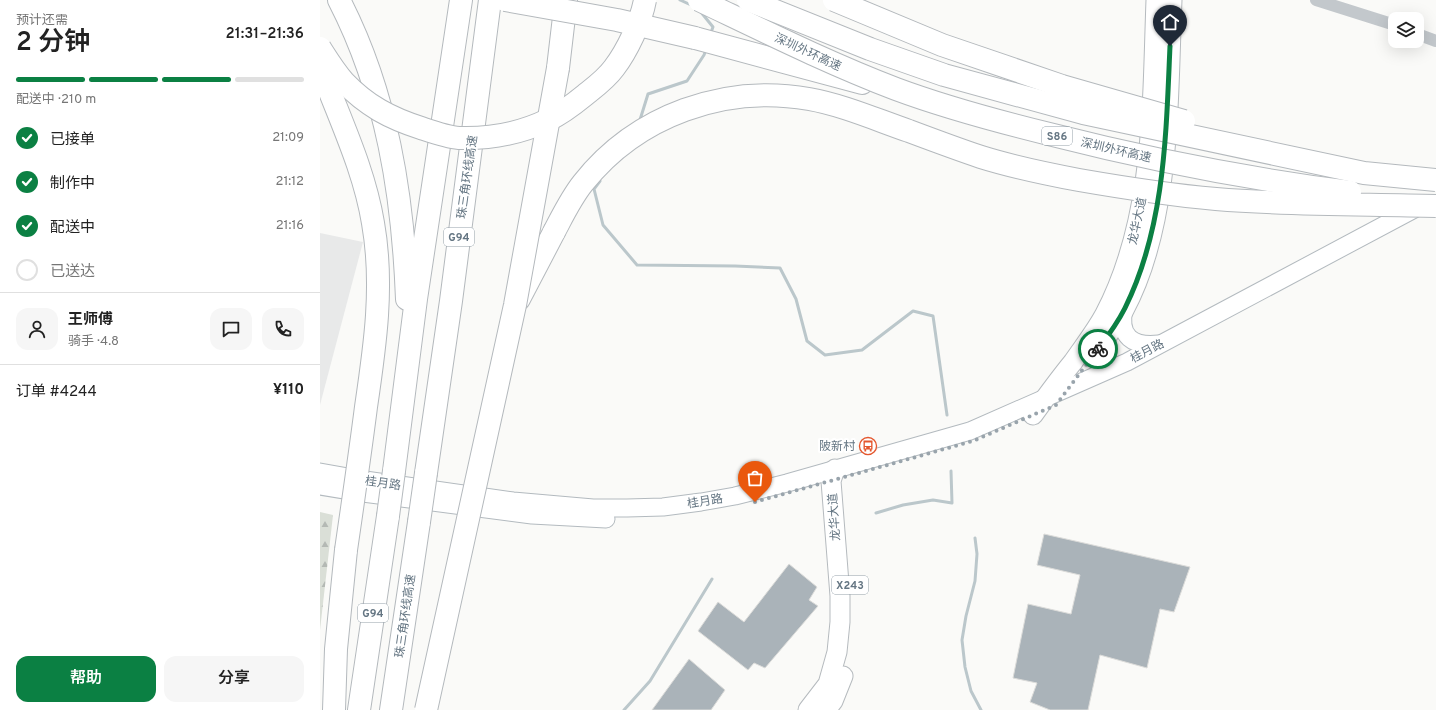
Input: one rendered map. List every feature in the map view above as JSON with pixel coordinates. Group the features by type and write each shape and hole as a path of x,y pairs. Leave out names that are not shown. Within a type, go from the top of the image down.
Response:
{"highway":[{"path":"339,0 368,68 392,153 400,206 406,278 407,338 405,389"},
{"name":"G94","path":"359,710 388,516 416,298 461,0"},
{"name":"珠三角环线高速","path":"391,710 452,294 490,0"},
{"path":"505,0 617,20 695,38 965,112"},
{"path":"426,710 515,305 558,68 566,0"},
{"path":"320,48 343,81 357,94 390,117 432,132 458,138 505,134 548,120 574,104 597,86 614,68 630,42 644,7 645,0"},
{"name":"深圳外环高速","path":"698,0 842,68 897,89 965,112 1079,142 1194,167 1319,188 1436,202"},
{"name":"深圳外环高速","path":"748,0 870,49 944,75 1083,113 1364,172 1436,180"},
{"path":"834,0 942,46 1062,86 1364,172"},
{"path":"320,66 354,153 367,193 373,222 378,270 376,336 346,550 336,649 334,710"},
{"path":"515,305 567,207 583,183 602,162 629,139 647,127 672,114 699,104 726,98 783,95 812,99 983,157 1075,179 1122,188 1192,197 1263,202 1436,206"}],"main road":[{"name":"龙华大道","path":"1051,401 1105,314 1121,277 1133,243 1140,212 1149,143 1156,0"},
{"name":"龙华大道","path":"1033,415 1069,387 1108,336 1124,309 1134,288 1145,257 1158,201 1167,115 1172,0"},
{"name":"桂月路","path":"1069,387 1127,362 1436,197"},
{"name":"桂月路","path":"320,486 362,493 532,515 577,519 615,520 680,516 711,512 775,497 970,431 1133,372 1436,210"},
{"path":"1124,309 1122,324 1124,332 1130,339 1140,344 1150,346 1159,344"},
{"name":"桂月路","path":"320,472 365,480 551,505 627,508 663,507 735,496 836,476 973,441 1033,415"},
{"name":"龙华大道","path":"808,710 828,684 837,652 840,622 840,596 836,476"},
{"name":"龙华大道","path":"826,710 833,700 842,678 848,655 851,625 850,594 836,476"}],"street":[{"path":"1316,0 1388,23"},
{"path":"1424,37 1436,41"}],"shaded area":[{"path":"320,233 363,242 320,405"}],"green space":[{"path":"320,512 333,515 320,630"}],"building":[{"path":"1044,534 1190,567 1174,612 1160,609 1147,668 1100,655 1088,710 1050,710 1030,702 1037,683 1013,678 1028,604 1071,614 1080,575 1037,565"},
{"path":"789,564 817,587 809,600 818,606 765,668 754,663 748,670 698,631 718,602 744,622"},
{"path":"689,659 725,690 711,710 652,710"}],"waterway":[{"path":"680,0 691,5"},
{"path":"700,11 713,27 710,35"},
{"path":"639,123 648,94 687,81 706,50"},
{"path":"600,181 594,189 603,225 637,265 780,268 796,299 807,341 825,355 862,350 913,311 933,316 947,415"},
{"path":"876,513 903,505 933,500 952,503 951,471"},
{"path":"975,538 977,554 975,581 966,616 962,640 965,667 971,691 981,710"},
{"path":"624,710 650,681 712,579"}],"way so far":[{"path":"755,502 782,496 973,441 1056,405 1098,349"}],"place":[{"name":"陂新村","path":"868,446"}],"route":[{"path":"1098,349 1112,330 1134,288 1153,228 1158,201 1168,108 1170,46"}]}
